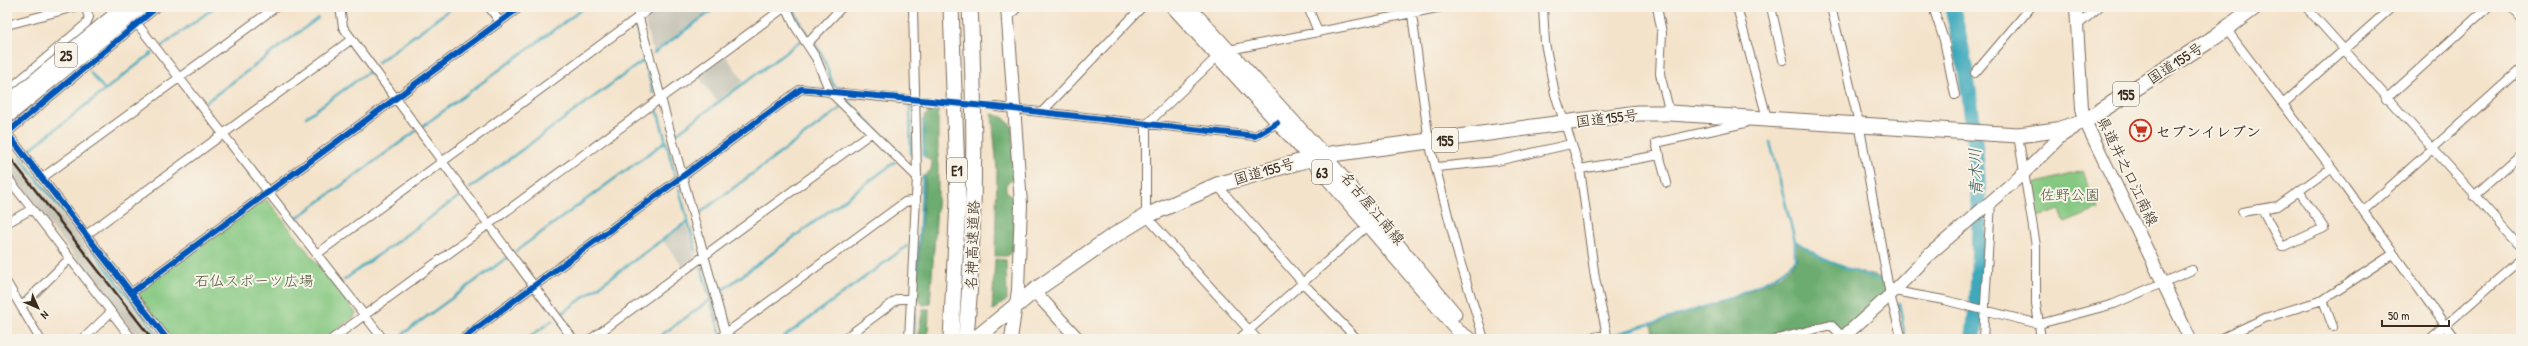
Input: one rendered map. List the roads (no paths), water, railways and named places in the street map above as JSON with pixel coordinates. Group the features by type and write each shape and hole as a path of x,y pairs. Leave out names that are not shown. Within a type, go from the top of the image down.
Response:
{"highway":[{"name":"名神高速道路","path":"951,7 958,201 951,336"},
{"name":"名神高速道路","path":"966,339 974,200 970,7"},
{"name":"国道155号","path":"976,339 1034,291 1098,246 1146,216 1217,185 1317,157 1617,115 1670,113 2018,134 2057,130 2085,121 2226,29 2255,7"}],"main road":[{"name":"25","path":"7,103 124,7"},
{"name":"25","path":"7,117 141,7"},
{"name":"名古屋江南線","path":"1172,7 1277,123 1317,157 1400,246 1465,328 1471,339"},
{"name":"名古屋江南線","path":"1189,7 1229,50 1317,157 1367,226 1458,331 1471,339"}],"street":[{"path":"7,25 75,7"},
{"path":"7,91 86,24 88,17 85,7"},
{"path":"124,7 383,339"},
{"path":"158,7 9,129 7,133 167,339"},
{"path":"42,178 178,77 276,7"},
{"path":"340,7 343,27 573,339"},
{"path":"489,7 500,22"},
{"path":"131,292 520,7"},
{"path":"636,7 727,336"},
{"path":"317,254 652,7"},
{"path":"332,339 785,7 795,26 816,58 830,92 917,177"},
{"path":"807,44 842,7"},
{"path":"909,339 917,177 913,7"},
{"path":"1011,339 1014,309 1018,290 1021,204 1007,12 1018,7"},
{"path":"1042,112 1142,7"},
{"path":"1308,7 1318,32"},
{"path":"1229,50 1318,32 1412,9 1442,7"},
{"path":"1543,7 1546,43 1555,94 1565,123 1570,144 1580,169 1595,278 1607,335 1599,338 1586,339"},
{"path":"1658,7 1662,34 1660,74 1670,113"},
{"path":"1667,183 1656,143 1767,118 1737,7"},
{"path":"1771,7 1783,60"},
{"path":"1831,7 1859,124 1902,339"},
{"path":"1934,7 1944,40 1955,95"},
{"path":"1975,73 2031,7"},
{"name":"県道井之口江南線","path":"2076,7 2082,108 2085,121 2190,339"},
{"path":"2077,26 2099,7"},
{"path":"2306,7 2342,50 2521,247"},
{"path":"2283,104 2392,7"},
{"path":"2386,99 2488,7"},
{"path":"2511,7 2521,18"},
{"path":"1412,9 1429,142 1437,167 1459,258 1484,339"},
{"path":"2226,29 2363,211 2455,339"},
{"path":"86,235 222,133 352,39"},
{"path":"1217,57 1146,125 1146,216 1258,339"},
{"path":"2363,211 2521,69"},
{"path":"462,339 801,89 916,99 931,102"},
{"path":"996,107 1255,136 1277,123"},
{"path":"1777,339 1831,326 1842,338 1892,293 1932,253 2024,173 2060,137 2085,121"},
{"path":"591,339 871,133"},
{"path":"2018,134 2036,246 2036,304 2041,339"},
{"path":"1437,167 1497,161 1570,144"},
{"path":"2474,196 2521,154"},
{"path":"1580,169 1660,155"},
{"path":"2242,212 2278,206 2331,168"},
{"path":"7,177 132,339"},
{"path":"1217,185 1302,282 1357,339"},
{"path":"2262,209 2282,247 2324,228 2298,191"},
{"path":"718,339 727,336 905,202 916,200"},
{"path":"1983,339 1986,311 1989,204"},
{"path":"7,223 32,209"},
{"path":"1239,339 1367,226"},
{"path":"2222,339 2265,318 2323,300 2393,254"},
{"path":"21,307 70,258"},
{"path":"2430,339 2521,260"},
{"path":"1892,293 1986,311 2039,324 2114,304 2192,270"},
{"path":"7,283 40,339"},
{"path":"1034,291 1078,339"},
{"path":"844,339 898,299 910,299"},
{"path":"2323,300 2333,326"},
{"path":"83,339 111,312"}],"waterway":[{"path":"162,46 215,7"},
{"path":"377,63 453,7"},
{"path":"423,126 585,7"},
{"path":"631,7 632,13"},
{"path":"654,53 717,7"},
{"path":"792,7 808,36"},
{"name":"青木川","path":"1952,7 1968,88 1977,172 1979,257 1973,339"},
{"path":"206,102 318,18"},
{"path":"636,27 653,93"},
{"path":"677,133 801,41"},
{"path":"815,45 822,54 833,84 835,87 843,88"},
{"path":"105,90 152,53"},
{"path":"470,188 644,60"},
{"path":"306,117 371,70"},
{"path":"29,150 105,90 90,72"},
{"path":"843,96 901,154"},
{"path":"910,105 911,154"},
{"path":"697,215 841,108"},
{"path":"657,109 675,175"},
{"path":"923,120 924,156"},
{"path":"297,218 416,131"},
{"path":"516,251 666,141"},
{"path":"1770,142 1795,241 1823,259 1882,282"},
{"path":"20,157 161,339"},
{"path":"720,292 895,162"},
{"path":"915,294 923,176"},
{"path":"679,189 696,251"},
{"path":"344,280 461,195"},
{"path":"561,314 688,221"},
{"path":"1610,336 1708,306 1759,285 1780,273 1795,260 1795,241"},
{"path":"781,339 907,246"},
{"path":"396,339 508,257"},
{"path":"701,267 720,332"},
{"path":"656,339 710,300"},
{"path":"914,339 915,301"},
{"path":"1899,303 1904,332"},
{"path":"527,339 553,320"}],"tunnel":[{"path":"931,102 996,107"}],"railway":[{"path":"7,154 152,339"}],"place":[{"name":"セブンイレブン","path":"2141,131"}],"park label":[{"name":"佐野公園","path":"2070,194"},
{"name":"石仏スポーツ広場","path":"254,280"}]}
